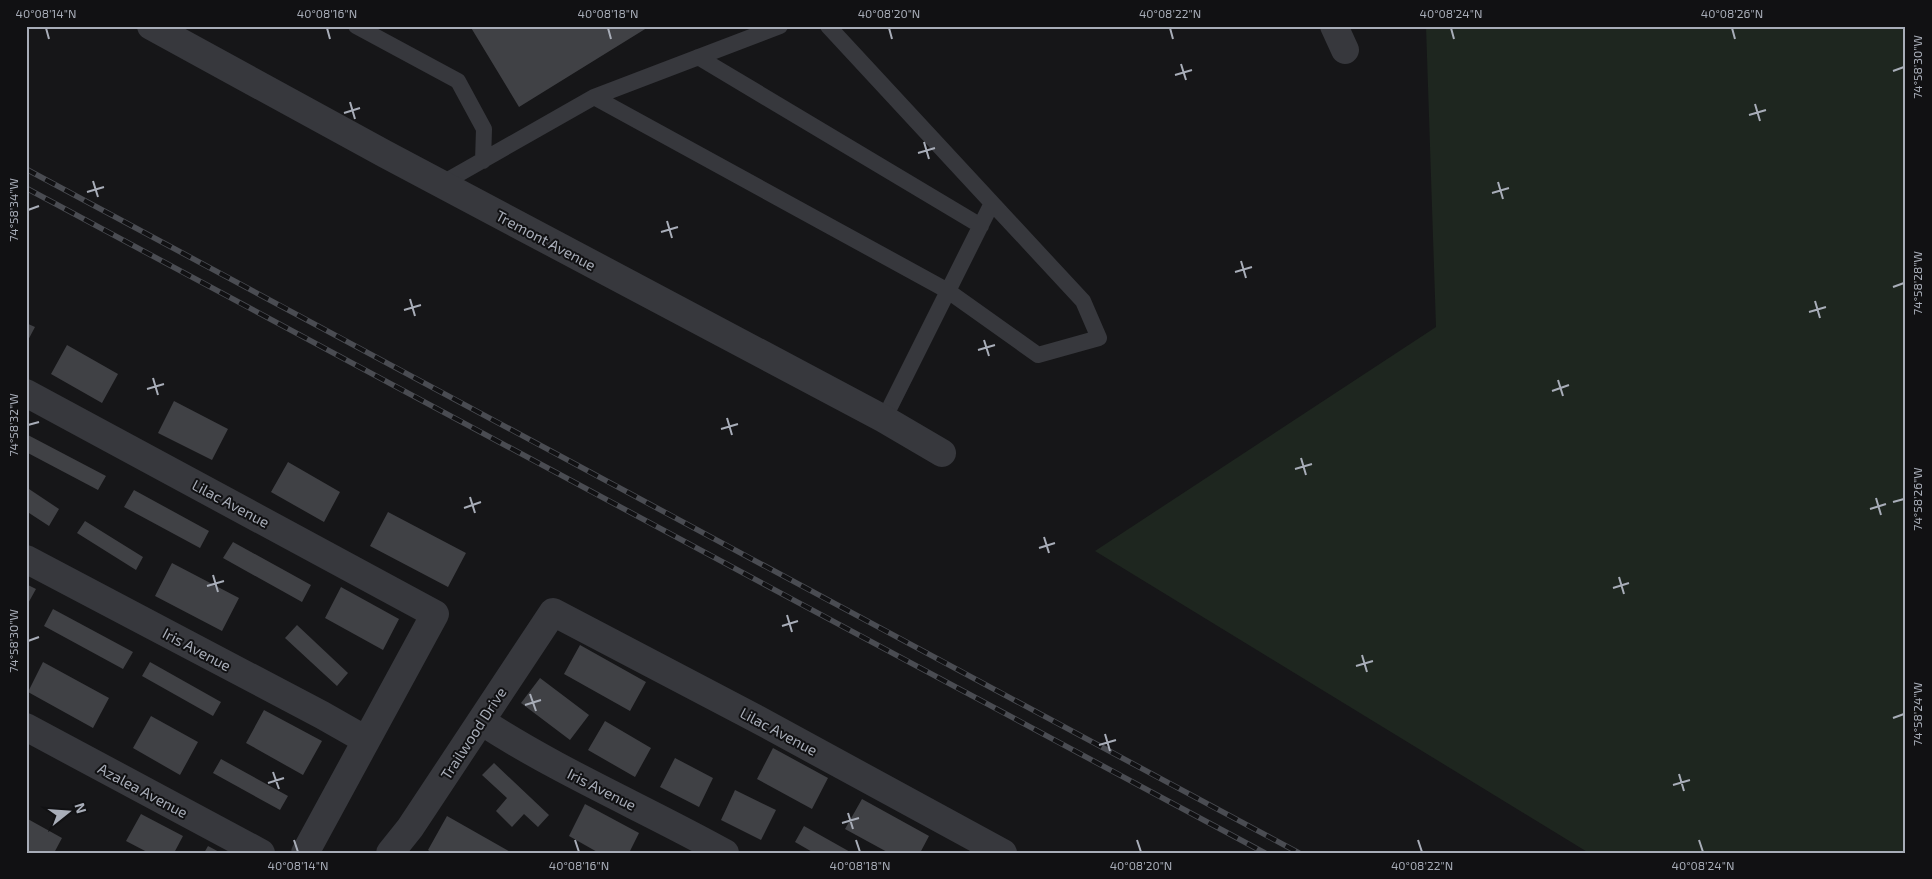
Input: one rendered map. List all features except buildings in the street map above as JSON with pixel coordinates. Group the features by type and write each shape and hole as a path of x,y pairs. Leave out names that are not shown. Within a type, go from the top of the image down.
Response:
{"street":[{"name":"Tremont Avenue","path":"151,26 442,184 884,419 942,454"},
{"name":"Lilac Avenue","path":"26,393 435,614 366,740"},
{"name":"Iris Avenue","path":"26,559 366,740"},
{"name":"Lilac Avenue","path":"553,612 755,718 1003,853"},
{"name":"Trailwood Drive","path":"390,853 410,828 553,612"},
{"name":"Iris Avenue","path":"481,721 508,739 581,780 725,853"},
{"name":"Azalea Avenue","path":"26,727 261,853"},
{"path":"305,853 366,740"}],"lane":[{"path":"356,26 458,82 484,129 483,160"},
{"path":"442,184 594,97 780,26"},
{"path":"594,97 948,291 1038,355 1099,338 1083,301 828,26"},
{"path":"698,57 981,226"},
{"path":"884,419 992,203"}],"shaded area":[{"path":"1426,26 1906,26 1906,853 1589,853 1095,551 1436,327"}],"railway":[{"path":"26,169 1299,853"},
{"path":"26,188 1265,853"}]}
